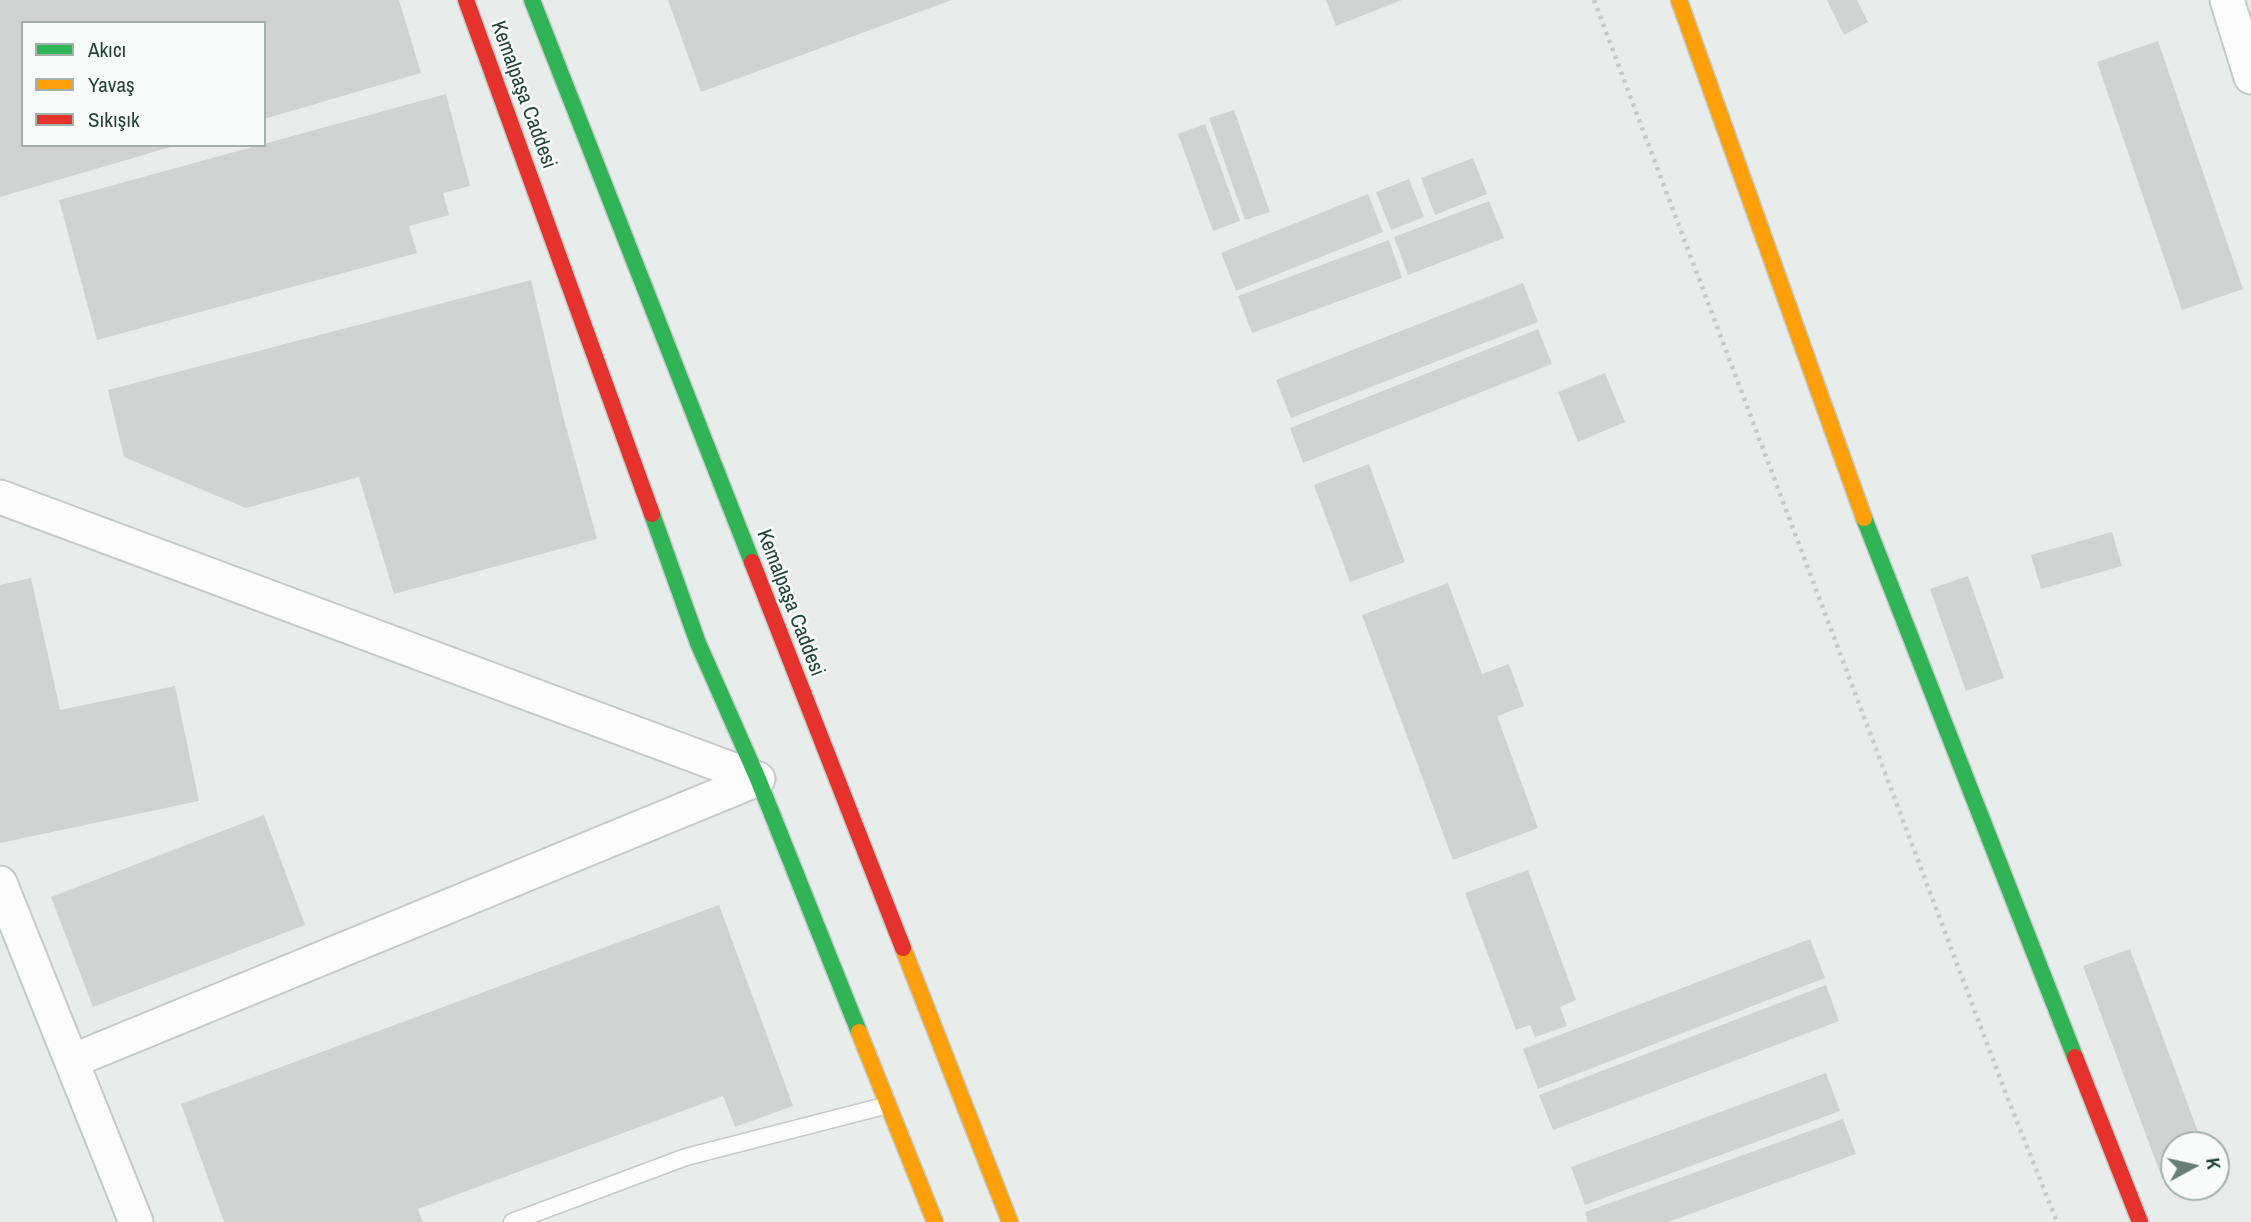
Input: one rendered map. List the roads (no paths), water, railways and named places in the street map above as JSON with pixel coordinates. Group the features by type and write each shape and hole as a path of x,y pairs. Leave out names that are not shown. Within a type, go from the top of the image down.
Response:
{"main road":[{"name":"Kemalpaşa Caddesi","path":"466,0 698,643 758,779 935,1222"},
{"name":"Kemalpaşa Caddesi","path":"532,0 1010,1222"},
{"path":"1679,0 1881,567 2140,1222"}],"street":[{"path":"2227,0 2251,77"},
{"path":"0,497 758,779"},
{"path":"72,1061 758,779"},
{"path":"0,883 136,1222"}],"lane":[{"path":"512,1222 686,1157 888,1105"}]}
